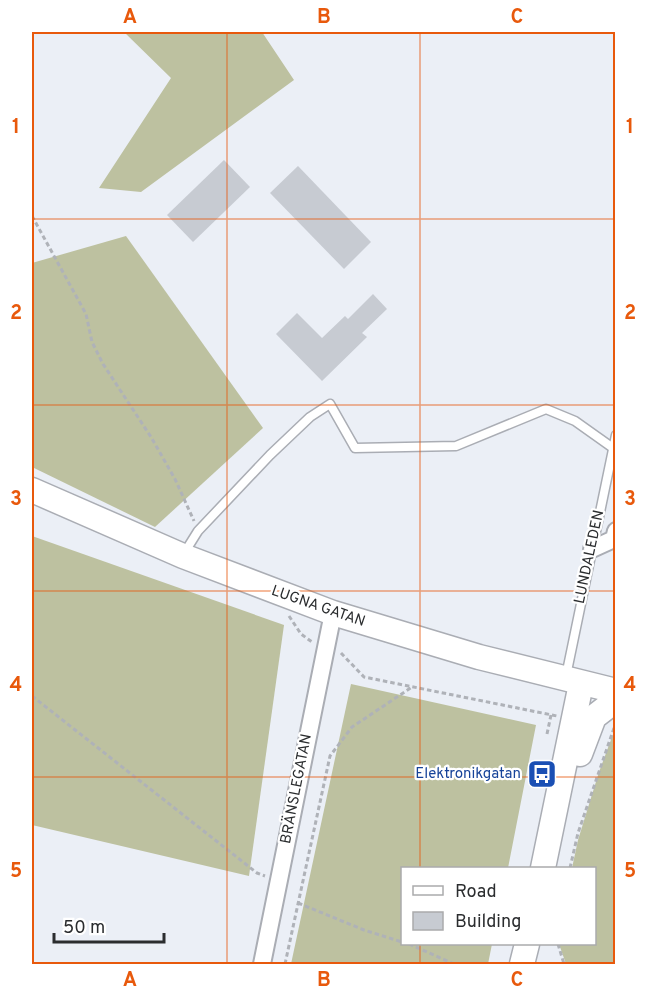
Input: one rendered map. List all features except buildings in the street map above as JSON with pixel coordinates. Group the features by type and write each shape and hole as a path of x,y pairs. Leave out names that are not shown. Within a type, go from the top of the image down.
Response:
{"main road":[{"name":"LUGNA GATAN","path":"32,490 183,556 333,613 478,657 615,691"},
{"name":"LUNDALEDEN","path":"543,867 553,824 573,682"},
{"name":"LUNDALEDEN","path":"553,824 561,811 590,724 594,717 615,700"},
{"path":"522,964 526,945"}],"street":[{"path":"592,549 614,539 615,531"},
{"name":"BRÄNSLEGATAN","path":"262,964 333,613"}],"lane":[{"path":"183,556 198,531 270,455 310,417 330,404 355,448 456,447 546,409 575,421 613,448"},
{"name":"LUNDALEDEN","path":"573,682 592,549 615,435"}],"path":[{"path":"32,216 87,314 92,342 103,364 163,458 198,531"},
{"path":"283,611 305,637 342,654 364,677 551,715 547,734"},
{"path":"285,964 330,756 352,727 412,687"},
{"path":"32,696 257,873 278,882"},
{"path":"570,867 578,833 615,729"},
{"path":"298,903 364,930 401,942"},
{"path":"411,945 454,964"},
{"path":"558,945 564,964"}],"green space":[{"path":"124,32 262,32 294,80 141,192 99,188 171,78"},
{"path":"126,236 263,428 155,527 32,467 32,263"},
{"path":"32,536 284,625 249,876 32,825"},
{"path":"351,684 536,725 508,867 401,867 401,945 492,945 488,964 291,964"},
{"path":"615,729 615,964 566,964 559,945 596,945 596,867 572,867 599,772"}],"place":[{"name":"Elektronikgatan","path":"542,774"}]}
